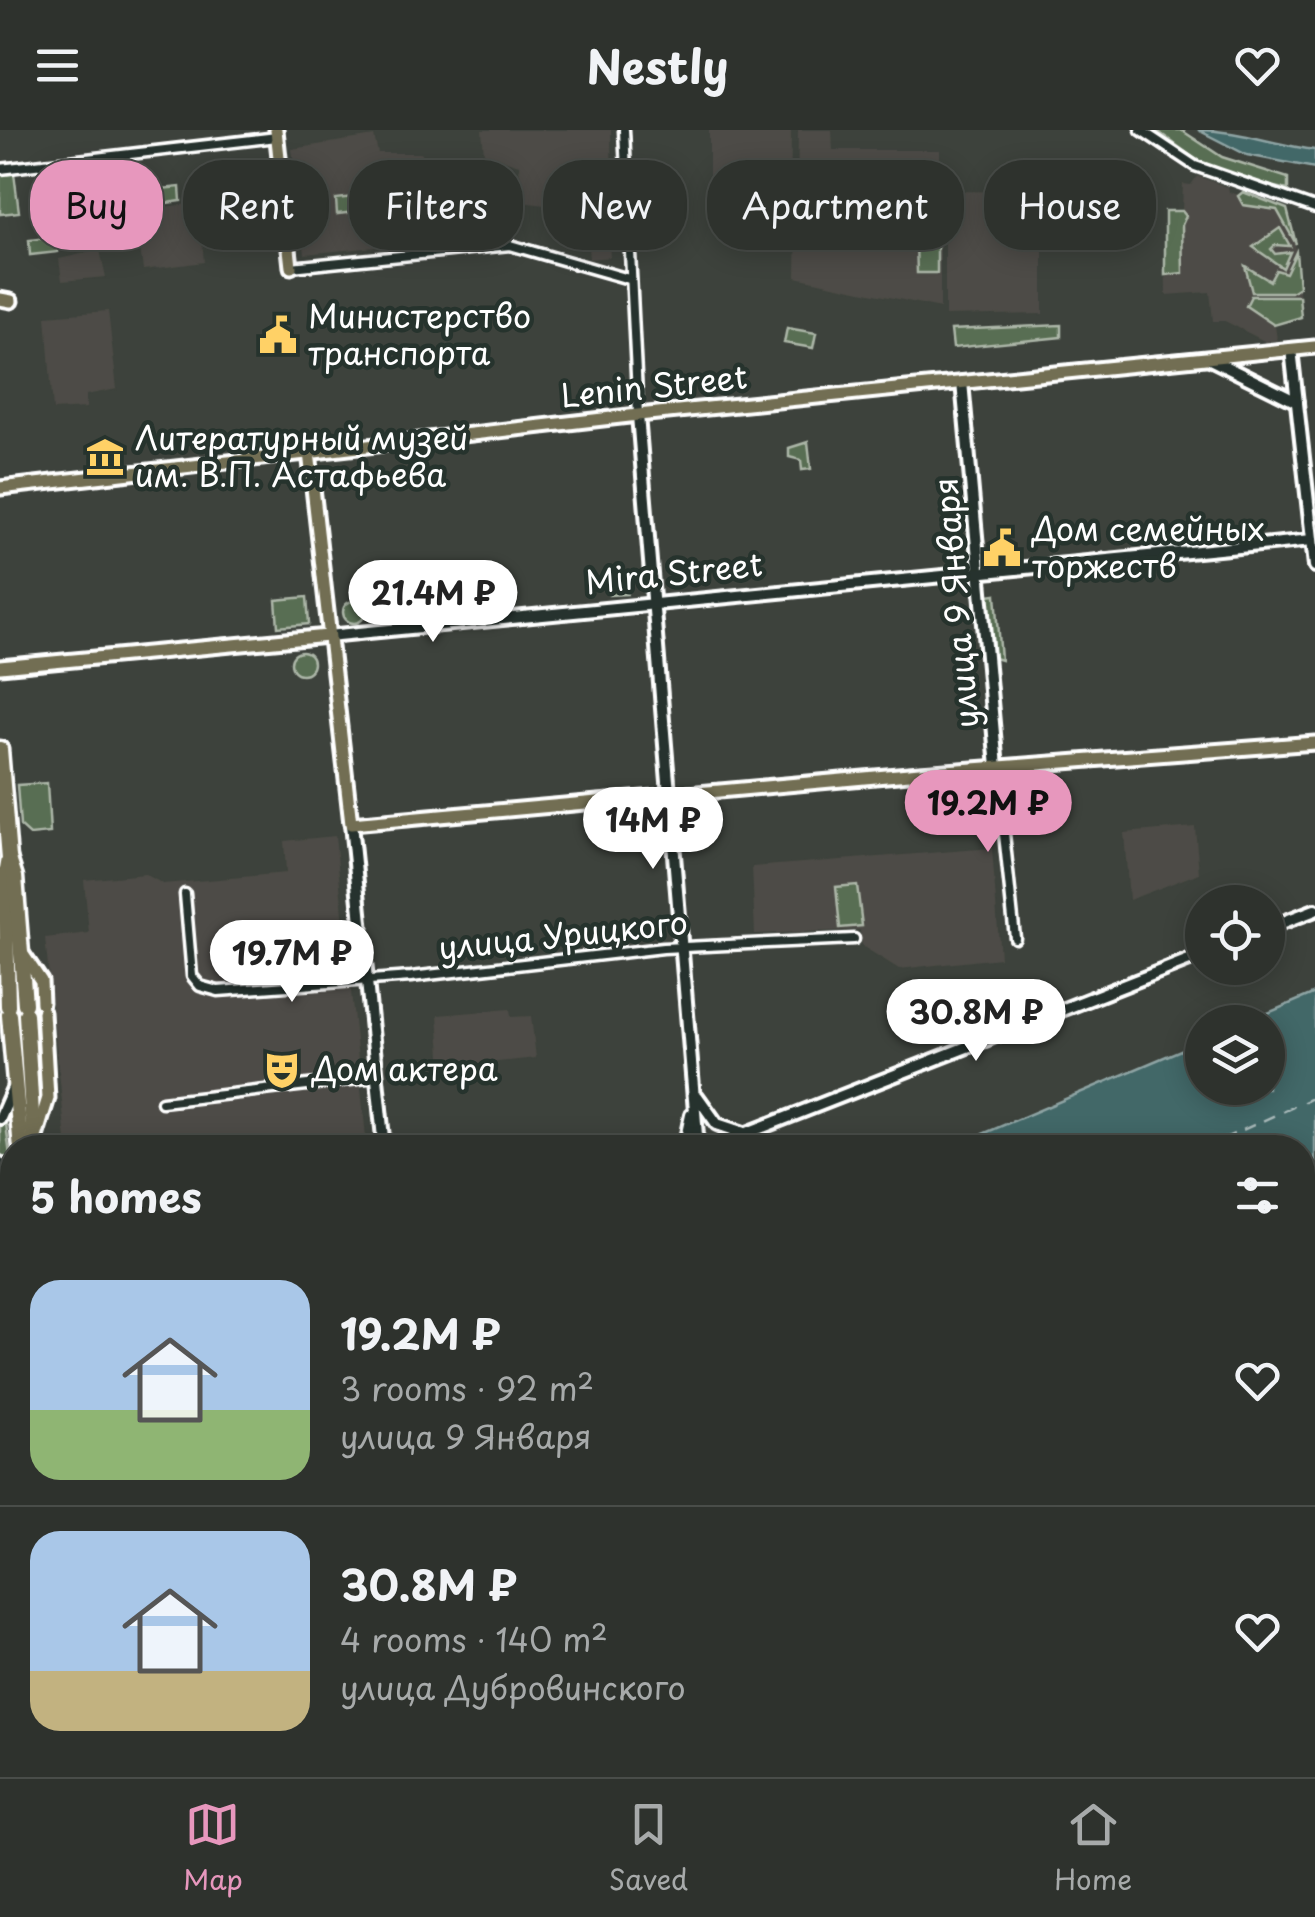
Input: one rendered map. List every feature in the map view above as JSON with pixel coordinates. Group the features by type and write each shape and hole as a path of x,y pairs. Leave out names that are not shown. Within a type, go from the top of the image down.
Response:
{"highway":[{"path":"0,750 14,1085 27,1135"},
{"path":"4,858 16,877 30,1135"}],"main road":[{"path":"277,134 291,268"},
{"name":"Lenin Street","path":"0,488 638,415 1315,348"},
{"path":"1291,349 1315,566"},
{"path":"1206,357 1297,402"},
{"name":"улица 9 Января","path":"962,382 997,767"},
{"path":"638,415 697,1135"},
{"path":"309,452 383,1135"},
{"name":"Mira Street","path":"0,667 1314,539"},
{"path":"351,824 1315,742"},
{"path":"1285,921 1315,910"},
{"path":"0,930 7,981"},
{"path":"20,950 40,981 42,1007 48,1098 34,1135"},
{"path":"747,1135 837,1095 1185,962"},
{"path":"0,1118 14,1085"},
{"path":"694,1089 717,1124 750,1134"},
{"path":"686,1135 694,1089"}],"street":[{"path":"624,130 638,415"},
{"path":"1141,130 1194,166 1315,208"},
{"path":"0,169 277,134"},
{"path":"291,268 510,245 629,279"},
{"name":"улица 9 Января","path":"997,767 1015,938"},
{"name":"улица Урицкого","path":"185,894 192,976 200,986 218,991 366,982 680,946 854,939"},
{"path":"162,1102 376,1077"}],"shaded area":[{"path":"482,130 611,130 611,160 543,160 543,205 523,202 523,160 503,160 484,154"},
{"path":"709,130 791,130 791,160 709,160"},
{"path":"798,130 832,130 833,150 940,150 940,160 798,160"},
{"path":"374,136 378,153 420,153 430,160 349,160 349,250 305,254 305,250 329,250 329,160 293,160 292,149"},
{"path":"1197,176 1228,187 1229,192 1287,209 1294,229 1301,317 1275,325 1277,340 1266,342 1225,321 1213,321 1210,292 1166,295 1165,211 1182,211 1183,184 1191,185"},
{"path":"964,191 984,191 984,250 1043,250 1043,314 945,316 945,250 964,250"},
{"path":"183,205 183,250 203,250 204,262 143,270 140,250 163,250 163,207"},
{"path":"100,250 106,277 62,281 59,259"},
{"path":"588,250 610,250 610,257 589,259"},
{"path":"796,250 940,250 940,308 796,277"},
{"path":"108,311 117,389 86,395 86,408 53,410 46,316"},
{"path":"1195,827 1199,873 1129,900 1124,833"},
{"path":"335,836 366,1135 65,1135 45,938 89,933 84,880 145,874 163,884 286,873 284,841"},
{"path":"992,848 1000,958 899,969 862,946 860,930 755,934 752,867"},
{"path":"510,1009 511,1017 531,1016 536,1058 442,1068 438,1015"}],"green space":[{"path":"1156,130 1181,130 1222,157 1288,178 1288,190 1239,179 1195,159"},
{"path":"14,173 19,212 0,214 0,175"},
{"path":"180,187 181,201 163,203 163,189"},
{"path":"1243,192 1287,209 1296,244 1277,210 1243,205 1238,196"},
{"path":"349,198 349,213 337,214 336,199"},
{"path":"1165,211 1182,211 1186,216 1182,225 1183,273 1165,275"},
{"path":"1280,228 1290,246 1275,245 1271,249 1275,254 1290,252 1283,268 1253,247"},
{"path":"29,240 30,250 58,252 30,255"},
{"path":"916,250 937,250 937,273 917,273"},
{"path":"1296,252 1299,287 1291,292 1252,292 1245,266 1270,281 1276,270 1286,273"},
{"path":"1251,296 1299,296 1301,317 1274,325 1246,306"},
{"path":"1061,325 1061,337 953,348 951,330"},
{"path":"787,328 816,333 813,348 784,343"},
{"path":"808,442 811,469 802,470 801,460 789,457 789,448"},
{"path":"632,572 627,594 609,595 607,574"},
{"path":"996,594 1001,660 994,658 988,595"},
{"path":"307,597 309,624 278,627 276,600"},
{"path":"350,601 358,601 365,612 358,623 350,623 343,616 343,608"},
{"path":"298,652 306,652 313,663 306,674 298,674 291,667 291,659"},
{"path":"47,783 50,833 30,835 20,826 17,785"},
{"path":"857,885 862,926 840,928 836,887"},
{"path":"5,1116 7,1135 0,1135"}],"water":[{"path":"1198,130 1315,150 1315,168 1247,155"},
{"path":"1315,993 1315,1135 980,1135 1185,1048 1185,1105 1285,1105 1285,1006"}],"ferry route":[{"path":"1232,1135 1315,1097"}],"place":[{"name":"Министерство транспорта","path":"278,335"},
{"name":"Литературный музей им. В.П. Астафьева","path":"105,457"},
{"name":"Дом семейных торжеств","path":"1002,548"},
{"name":"Дом актера","path":"282,1070"}]}
